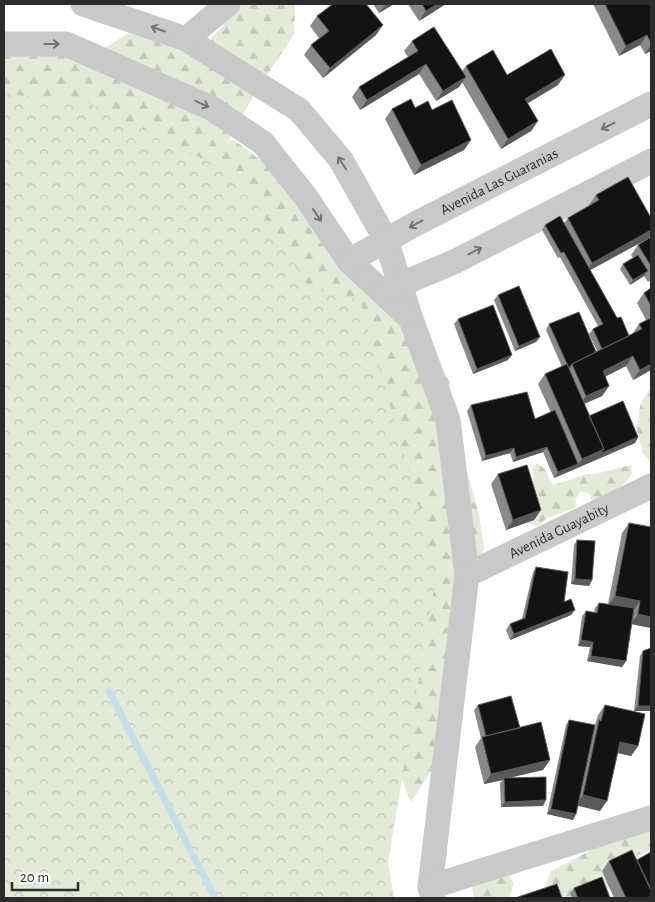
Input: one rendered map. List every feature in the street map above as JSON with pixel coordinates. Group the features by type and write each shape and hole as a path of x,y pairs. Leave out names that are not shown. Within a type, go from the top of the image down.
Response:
{"street":[{"path":"84,4 186,39 299,110 342,160 386,240 391,288"},
{"path":"186,39 228,4"},
{"path":"4,44 66,44 212,108 263,143 304,196 349,261 391,288 411,319 448,420 467,575 431,893 651,818"},
{"name":"Avenida Las Guaranias","path":"349,261 386,240 651,104"},
{"path":"391,288 456,260 651,161"},
{"name":"Avenida Guayabity","path":"467,575 651,486"}],"green space":[{"path":"234,4 295,4 294,34 252,98 228,142 234,140 263,162 430,352 450,382 448,420 469,478 479,514 484,549 431,771 411,802 398,769 4,368 4,45 100,51 129,33 199,52 224,24"},
{"path":"4,94 87,102 240,177 308,287 360,300 437,571 388,862 394,898 4,898"},
{"path":"651,387 651,460 649,460 643,453 636,427 641,403"},
{"path":"537,463 544,468 553,485 587,474 595,474 631,465 632,474 614,491 592,503 590,494 581,491 576,498 575,508 547,518 538,526 528,523 533,489 532,469"},
{"path":"651,803 651,850 634,857 613,887 581,898 555,898 545,888 551,871 599,846"},
{"path":"505,868 514,884 509,898 474,898 471,882"}],"building":[{"path":"333,4 366,4 383,25 330,68 311,45 329,31 317,16"},
{"path":"422,4 437,4 426,11"},
{"path":"605,4 651,4 651,43 647,35 626,46"},
{"path":"434,27 466,77 443,91 426,64 367,100 359,87 418,51 412,41"},
{"path":"551,49 565,75 525,99 538,121 508,139 466,66 493,50 507,75"},
{"path":"411,99 415,108 428,101 432,110 452,100 471,140 421,165 392,109"},
{"path":"628,177 651,218 651,230 592,263 568,218 599,200 596,195"},
{"path":"560,216 617,318 621,317 629,336 602,349 593,329 603,324 564,252 561,253 545,225"},
{"path":"651,237 651,266 638,245"},
{"path":"638,255 648,271 633,280 623,264"},
{"path":"519,286 540,337 519,346 498,295"},
{"path":"651,288 651,306 644,293"},
{"path":"493,305 512,355 477,369 458,319"},
{"path":"579,312 596,352 572,364 569,368 549,324"},
{"path":"651,318 651,364 640,370 633,356 603,371 609,386 586,396 572,364 642,329 639,324"},
{"path":"567,364 604,449 582,459 545,374"},
{"path":"527,392 535,419 555,410 578,464 558,472 547,447 516,457 514,448 486,456 471,405"},
{"path":"623,401 638,437 600,454 604,449 589,416"},
{"path":"527,465 541,510 513,520 498,474"},
{"path":"629,523 651,527 651,617 638,614 640,601 615,596"},
{"path":"577,540 595,541 592,580 575,579"},
{"path":"536,567 568,572 564,602 571,599 575,610 514,634 510,624 525,618"},
{"path":"599,603 634,608 626,661 591,656 593,642 581,640 586,611 597,613"},
{"path":"651,648 651,706 638,706 643,651"},
{"path":"511,696 520,728 486,736 478,705"},
{"path":"605,705 645,714 638,746 620,742 607,801 583,795 599,720 601,721"},
{"path":"569,720 595,725 576,814 551,809"},
{"path":"541,722 550,760 491,774 482,737"},
{"path":"546,777 546,800 505,802 504,778"},
{"path":"632,850 651,891 651,896 647,898 626,898 609,861"},
{"path":"651,852 651,889 637,860"},
{"path":"602,877 610,898 578,898 574,888"},
{"path":"557,884 562,898 518,898 518,897"}],"waterway":[{"path":"109,691 215,898"}]}
